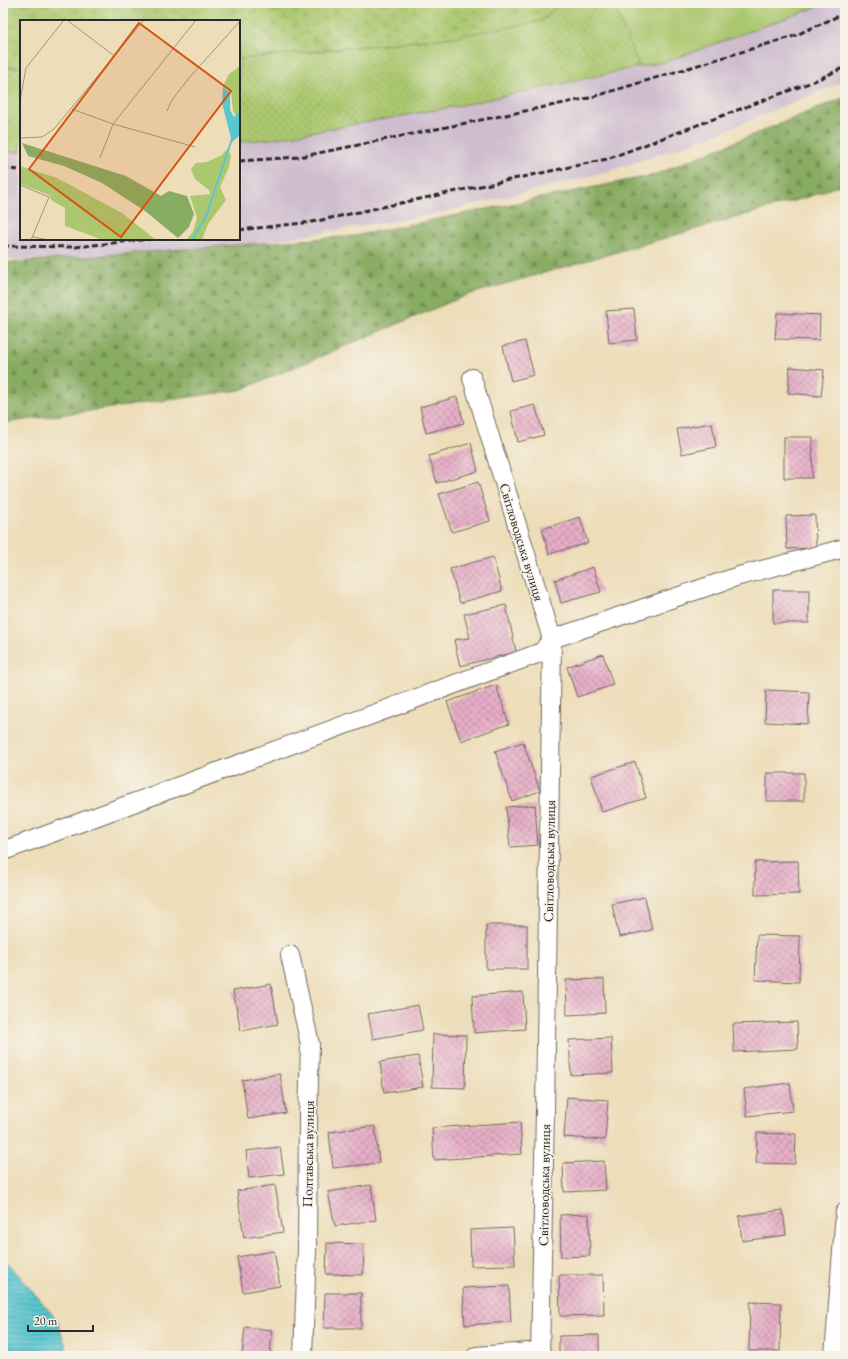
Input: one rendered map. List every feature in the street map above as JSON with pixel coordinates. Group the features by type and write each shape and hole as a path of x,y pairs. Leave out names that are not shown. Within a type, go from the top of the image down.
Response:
{"street":[{"name":"Світловодська вулиця","path":"472,378 552,639 540,1354"},
{"path":"3,851 542,652 552,639 739,576 845,548"},
{"name":"Полтавська вулиця","path":"290,955 310,1044 307,1250 303,1356"},
{"path":"834,1356 845,1212"},
{"path":"476,1356 540,1354"}],"shaded area":[{"path":"828,3 845,3 845,81 714,135 607,172 436,214 189,254 3,260 3,152 20,152 20,240 240,240 240,142 272,139 458,106 665,62"}],"green space":[{"path":"3,3 561,3 542,21 446,38 240,59 240,20 20,20 20,67 3,67"},
{"path":"561,3 613,3 639,67 458,106 272,139 240,142 240,59 446,38"},
{"path":"613,3 828,3 665,62 639,67"},
{"path":"3,67 20,67 20,152 3,152"},
{"path":"845,97 845,183 811,196 467,295 240,390 3,423 3,263 354,236 654,175"}],"water":[{"path":"3,1257 57,1320 67,1350 3,1349"}],"building":[{"path":"634,309 637,340 609,343 606,311"},
{"path":"777,313 820,315 819,340 775,339"},
{"path":"525,341 534,375 511,381 503,346"},
{"path":"790,367 824,370 821,396 788,393"},
{"path":"457,397 464,423 426,433 420,407"},
{"path":"535,405 544,435 518,442 511,411"},
{"path":"712,423 716,447 682,454 677,429"},
{"path":"784,437 813,437 812,478 784,478"},
{"path":"471,443 478,471 437,483 429,456"},
{"path":"478,482 490,521 452,532 439,494"},
{"path":"815,515 816,548 787,549 786,516"},
{"path":"580,517 588,543 549,554 542,529"},
{"path":"493,557 502,591 460,603 450,569"},
{"path":"593,567 601,592 561,603 555,580"},
{"path":"773,590 809,590 809,623 773,623"},
{"path":"506,605 516,652 460,666 454,640 470,638 464,614"},
{"path":"603,654 613,685 577,697 567,667"},
{"path":"496,685 509,724 461,741 447,702"},
{"path":"766,690 809,692 808,724 765,722"},
{"path":"523,742 540,791 512,801 495,751"},
{"path":"635,762 646,798 602,812 591,776"},
{"path":"767,773 804,773 804,801 767,801"},
{"path":"535,805 538,845 510,847 506,807"},
{"path":"798,861 799,894 755,895 755,862"},
{"path":"645,897 652,930 619,937 612,904"},
{"path":"486,925 527,925 527,969 486,969"},
{"path":"757,935 800,936 799,982 755,980"},
{"path":"604,979 605,1013 567,1015 566,980"},
{"path":"271,984 278,1024 241,1031 233,991"},
{"path":"523,992 525,1029 474,1033 472,996"},
{"path":"418,1005 423,1030 373,1039 368,1014"},
{"path":"797,1022 798,1049 734,1052 733,1024"},
{"path":"433,1034 466,1035 465,1088 432,1087"},
{"path":"611,1038 613,1073 571,1075 569,1040"},
{"path":"418,1056 423,1087 384,1093 380,1062"},
{"path":"280,1074 286,1113 248,1119 242,1080"},
{"path":"790,1083 793,1111 747,1116 744,1089"},
{"path":"567,1097 608,1100 605,1140 564,1137"},
{"path":"520,1122 522,1154 434,1160 432,1128"},
{"path":"375,1126 379,1163 333,1168 329,1132"},
{"path":"757,1133 796,1134 795,1164 756,1163"},
{"path":"280,1147 284,1174 249,1178 246,1151"},
{"path":"604,1161 606,1190 564,1192 563,1163"},
{"path":"275,1185 283,1232 244,1238 237,1191"},
{"path":"371,1185 376,1220 335,1226 328,1192"},
{"path":"783,1210 786,1235 742,1241 739,1216"},
{"path":"589,1214 590,1256 561,1257 560,1215"},
{"path":"513,1228 515,1265 471,1266 470,1230"},
{"path":"327,1243 364,1244 363,1275 326,1274"},
{"path":"274,1251 280,1286 243,1292 237,1257"},
{"path":"559,1275 603,1275 604,1315 560,1316"},
{"path":"509,1286 511,1322 465,1325 463,1288"},
{"path":"325,1293 361,1293 361,1328 324,1328"},
{"path":"750,1302 781,1303 780,1351 749,1351"},
{"path":"245,1327 272,1330 270,1356 242,1356"},
{"path":"599,1335 599,1356 559,1356 559,1336"}],"railway":[{"path":"240,161 299,157 589,98 794,36 845,13"},
{"path":"240,230 312,222 607,159 812,82 845,67"},
{"path":"3,169 20,170"},
{"path":"3,246 75,247 141,240"}]}
